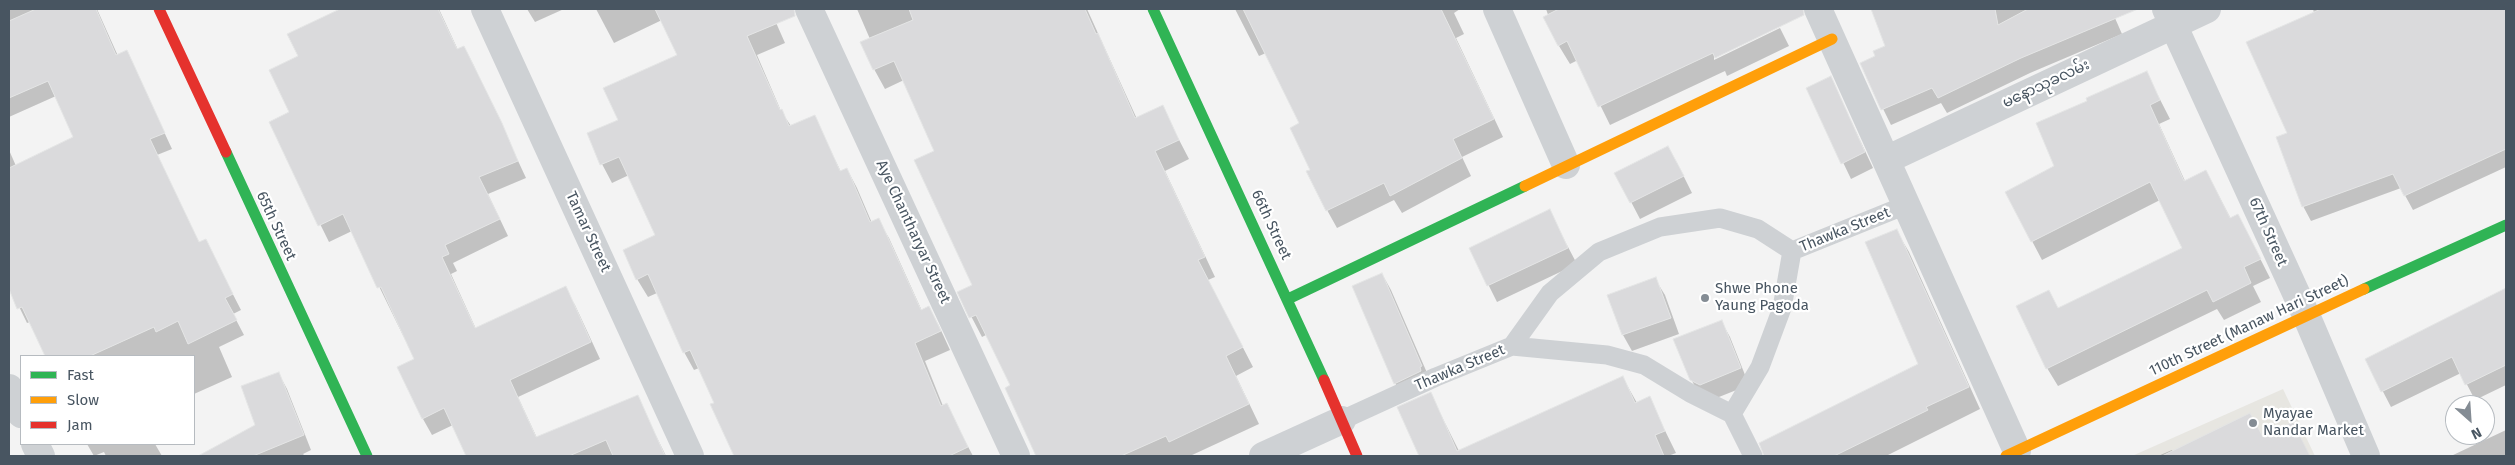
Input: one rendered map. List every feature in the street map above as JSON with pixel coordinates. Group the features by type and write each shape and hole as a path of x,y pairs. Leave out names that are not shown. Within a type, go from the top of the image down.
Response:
{"street":[{"name":"65th Street","path":"158,9 367,456"},
{"name":"Tamar Street","path":"485,9 690,456"},
{"name":"Aye Chantharyar Street","path":"809,9 1016,456"},
{"name":"66th Street","path":"1152,9 1288,299 1357,456"},
{"path":"1497,9 1566,165"},
{"path":"1818,9 1906,205 2012,454"},
{"name":"မနောသုခလမ်း","path":"1886,160 2170,16 2207,9"},
{"name":"67th Street","path":"2170,16 2306,315 2366,456"},
{"path":"1288,299 1832,38"},
{"name":"110th Street (Manaw Hari Street)","path":"2012,454 2306,315 2506,226"},
{"path":"9,388 20,412"},
{"name":"Thawka Street","path":"1263,456 1342,420"}],"lane":[{"name":"Thawka Street","path":"1342,420 1436,377 1512,346 1550,293 1599,252 1660,227 1720,218 1758,229 1792,251 1906,205"},
{"path":"1732,414 1760,366 1782,308 1792,251"},
{"path":"1512,346 1607,355 1644,365 1690,393 1732,414 1753,456"}],"shaded area":[{"name":"Myayae Nandar Market","path":"2283,389 2315,456 2132,456"}],"building":[{"path":"36,9 96,9 116,55 127,50 165,133 150,139 199,242 206,239 233,294 225,298 237,320 188,344 178,321 156,332 154,327 92,355 45,355 22,307 17,309 9,289 9,168 73,137 48,81 9,98 9,21"},
{"path":"340,9 438,9 457,49 464,46 502,123 518,161 479,177 500,219 445,245 449,254 442,257 475,328 566,286 591,342 510,380 536,437 638,395 665,456 613,456 606,440 569,456 466,456 444,408 422,419 397,367 414,359 381,287 377,288 343,214 318,226 269,122 289,112 269,70 298,56 287,34"},
{"path":"655,9 794,9 795,16 747,36 789,126 815,115 840,171 847,168 870,222 879,218 921,310 929,306 941,331 915,343 941,406 947,403 968,447 949,456 734,456 710,404 714,403 690,350 683,353 648,274 636,280 623,250 655,235 619,157 600,165 587,133 618,120 603,88 677,55"},
{"path":"909,9 1085,9 1096,34 1098,33 1135,118 1163,105 1179,140 1155,151 1205,257 1198,260 1243,347 1226,356 1249,404 1169,442 1166,436 1121,456 1036,456 1005,388 1010,385 976,315 969,318 957,292 972,285 914,160 934,151 894,61 873,70 860,42 913,20"},
{"path":"1243,9 1441,9 1494,119 1453,139 1462,158 1390,196 1384,183 1326,211 1306,171 1310,170 1290,128 1299,123"},
{"path":"1559,9 1803,9 1804,15 1715,58 1713,53 1598,107 1567,41 1558,46 1543,17"},
{"path":"1871,9 1995,9 1998,25 2028,9 2138,9 2021,58 1938,98 1932,88 1881,110 1860,63 1875,56 1873,51 1885,46"},
{"path":"2321,9 2506,9 2506,149 2404,196 2393,174 2302,207 2276,137 2287,133 2246,42"},
{"path":"2147,71 2160,100 2150,105 2184,181 2206,170 2230,218 2238,214 2261,259 2244,267 2251,283 2213,302 2207,290 2046,369 2016,306 2049,290 2058,308 2182,248 2150,182 2031,242 2005,192 2054,166 2036,123 2087,101 2086,98"},
{"path":"1831,76 1865,152 1841,164 1806,88"},
{"path":"1668,146 1684,176 1630,203 1614,173"},
{"path":"1550,209 1568,248 1487,286 1469,248"},
{"path":"1897,229 1969,387 1926,407 1928,410 1834,456 1764,456 1759,443 1918,364 1865,242"},
{"path":"1382,273 1422,366 1420,367 1421,371 1394,384 1352,286"},
{"path":"1656,277 1671,318 1622,335 1607,295"},
{"path":"2506,288 2506,365 2465,385 2452,357 2381,392 2365,359"},
{"path":"1722,320 1741,368 1700,385 1690,380 1673,339"},
{"path":"279,372 304,435 253,456 198,456 255,425 241,386"},
{"path":"1623,376 1635,403 1650,396 1665,431 1655,435 1664,456 1419,456 1397,407 1431,392 1457,451"},
{"path":"2250,413 2263,437 2293,422 2310,456 2162,456"}],"traffic: fast":[{"path":"1153,9 1324,380"},
{"path":"226,152 367,456"},
{"path":"1288,299 1525,186"},
{"path":"2364,289 2506,225"}],"traffic: slow":[{"path":"1525,186 1832,39"},
{"path":"2006,456 2364,289"}],"traffic: jam":[{"path":"159,9 226,152"},
{"path":"1324,380 1357,456"}],"place":[{"name":"Shwe Phone Yaung Pagoda","path":"1705,298"},
{"name":"Myayae Nandar Market","path":"2253,423"}]}
